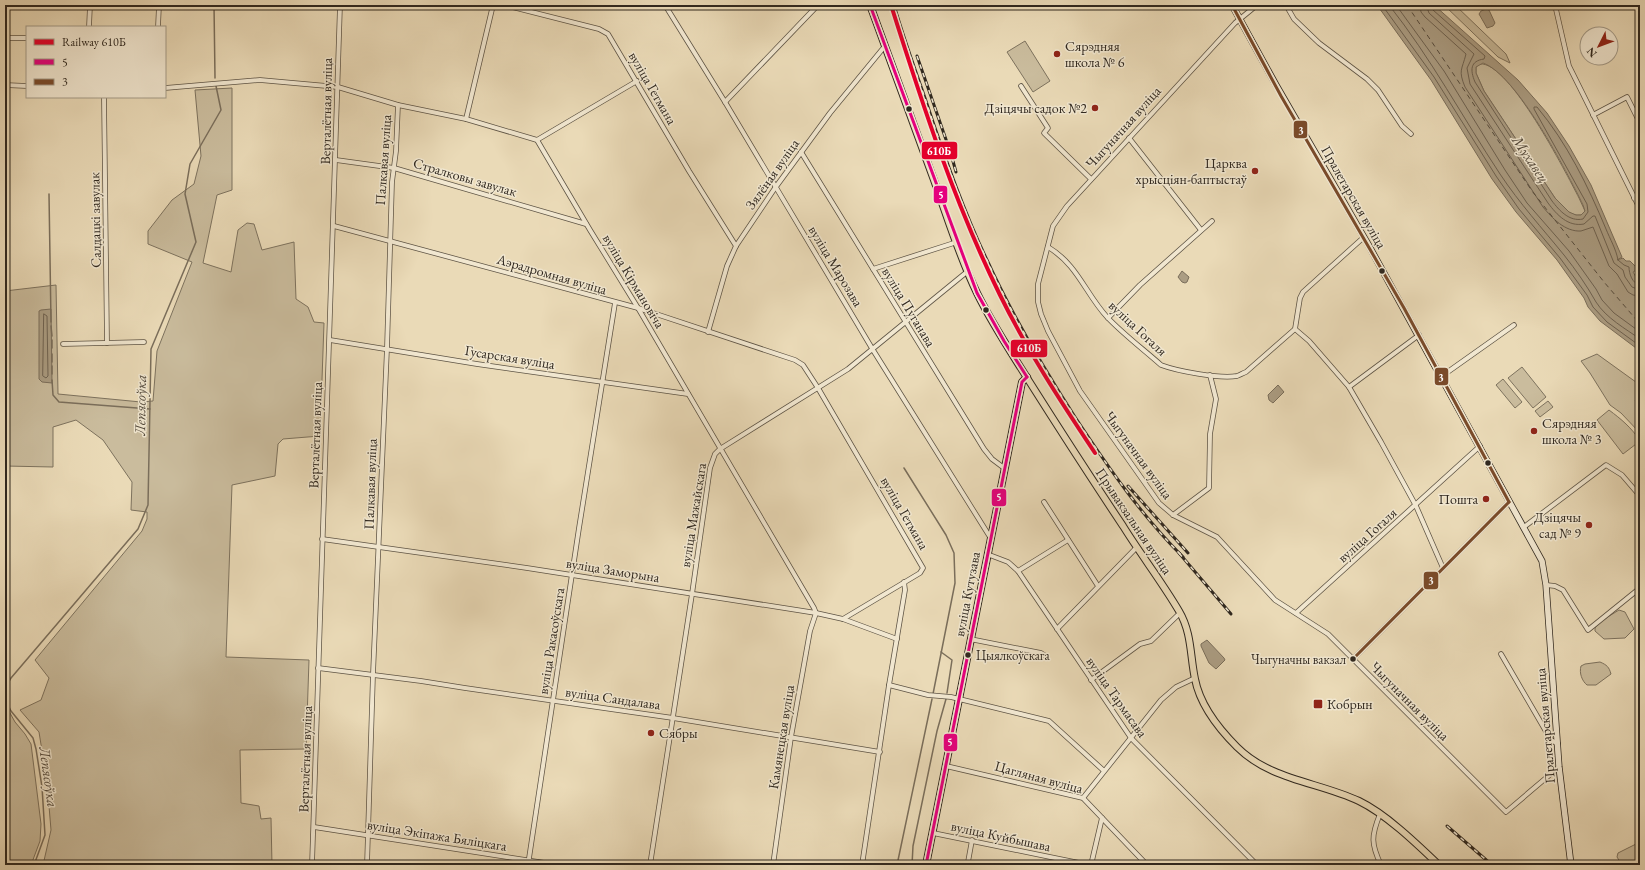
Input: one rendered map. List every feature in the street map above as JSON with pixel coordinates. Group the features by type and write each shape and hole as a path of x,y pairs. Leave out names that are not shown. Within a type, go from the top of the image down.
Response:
{"main road":[{"name":"Прывакзальная вуліца","path":"870,5 957,242 977,292 986,310 1027,377 1136,547 1160,580 1185,622 1189,637 1195,678 1204,704 1217,723 1235,744 1252,760 1267,769 1356,800 1380,814 1439,865"},
{"name":"Пралетарская вуліца","path":"1232,5 1442,376 1542,561 1546,585 1559,767 1571,865"},
{"name":"вуліца Кутузава","path":"926,865 1004,468 1022,382 1027,377"}],"street":[{"path":"89,26 90,5"},
{"path":"158,26 159,5"},
{"name":"Верталётная вуліца","path":"312,865 340,5"},
{"path":"466,119 493,5"},
{"name":"вуліца Гетмана","path":"504,5 599,29 608,34 689,171 736,246"},
{"name":"вуліца Марозава","path":"665,5 725,102 873,350 990,537"},
{"path":"725,102 818,5"},
{"name":"Чыгуначная вуліца","path":"1256,5 1239,19 1128,138 1067,206 1053,226 1038,284 1040,314 1080,391 1159,503 1173,515 1217,537 1275,600 1328,634 1506,812 1559,767"},
{"path":"1286,5 1294,19 1320,43 1367,79 1378,90 1402,126 1411,134"},
{"path":"1555,5 1569,66 1640,210"},
{"path":"5,38 26,38"},
{"name":"Зялёная вуліца","path":"708,332 727,266 736,246 801,152 854,82 885,46"},
{"path":"167,88 260,80 338,87 398,105 466,119 537,140 637,82"},
{"path":"5,85 26,86"},
{"path":"1021,86 1048,128 1044,133 1091,179"},
{"path":"1594,115 1626,97 1640,123"},
{"name":"Салдацкі завулак","path":"104,98 108,343"},
{"name":"Палкавая вуліца","path":"367,865 392,182 398,105"},
{"path":"1128,138 1201,230"},
{"name":"вуліца Кірмановіча","path":"537,140 586,224 638,308 816,613"},
{"name":"вуліца Пуганава","path":"801,152 984,450 992,459 1004,468"},
{"name":"Стралковы завулак","path":"336,160 394,168 586,224"},
{"path":"1634,198 1640,195"},
{"path":"1108,318 1140,285 1212,221"},
{"name":"Аэрадромная вуліца","path":"334,226 638,308 799,362 818,388"},
{"path":"1295,329 1300,298 1303,292 1364,238"},
{"path":"874,269 957,242"},
{"name":"вуліца Гогаля","path":"1048,247 1061,254 1078,275 1108,318 1160,365 1210,375 1237,376 1246,372 1295,329 1309,341 1349,387 1416,506 1443,568"},
{"name":"вуліца Мажайскага","path":"650,865 710,468 715,454 720,449 848,369 873,350 968,270"},
{"name":"вуліца Ракасоўскага","path":"529,863 578,528 615,303"},
{"path":"1442,376 1514,325"},
{"path":"1349,387 1419,335"},
{"name":"Гусарская вуліца","path":"330,340 387,348 477,364 688,394"},
{"path":"63,344 144,342"},
{"path":"1173,515 1210,488 1210,434 1216,399 1210,375"},
{"name":"вуліца Гетмана","path":"818,388 922,564 923,570 843,619"},
{"name":"вуліца Гогаля","path":"1296,614 1480,446"},
{"path":"1524,527 1606,465 1622,475 1640,496"},
{"path":"1044,502 1098,586"},
{"path":"1353,659 1509,502"},
{"name":"вуліца Заморына","path":"322,539 572,575 816,613 843,619 897,639"},
{"path":"1018,571 1068,540"},
{"path":"1057,629 1136,547"},
{"name":"вуліца Тармасава","path":"987,554 1008,562 1018,571 1130,738 1257,865"},
{"path":"862,865 889,685 906,586 904,582"},
{"path":"1546,585 1555,586 1563,590 1588,630 1640,588"},
{"name":"Камянецкая вуліца","path":"772,865 791,737 810,631 816,613"},
{"path":"1092,680 1140,644 1151,641 1180,614"},
{"path":"970,639 1041,653 1046,657"},
{"path":"1502,654 1551,740 1558,744"},
{"name":"вуліца Сандалава","path":"318,668 373,674 673,718 880,752"},
{"path":"1082,798 1103,770 1161,700 1176,686 1195,678"},
{"path":"889,685 928,695 951,697 1049,721 1103,770"},
{"name":"Цагляная вуліца","path":"946,766 1082,798 1147,865"},
{"path":"1380,814 1375,827 1373,845 1381,865"},
{"path":"1090,865 1102,818"},
{"name":"вуліца Экіпажа Бяліцкага","path":"314,827 529,863 558,865"},
{"name":"вуліца Куйбышава","path":"933,833 1090,865"},
{"path":"968,862 972,840"}],"shaded area":[{"path":"1444,5 1455,5 1506,54 1510,63 1498,57"},
{"path":"1025,41 1050,81 1033,92 1007,52"},
{"path":"1480,64 1492,68 1506,80 1536,120 1579,198 1585,211 1581,215 1570,213 1555,198 1484,91 1476,73 1476,67"},
{"path":"232,88 232,190 217,195 203,263 231,272 238,230 247,223 254,224 262,250 294,242 296,299 308,307 314,322 324,323 320,436 283,439 278,444 275,476 232,485 226,657 309,660 306,749 240,750 241,803 259,806 261,819 271,818 272,865 43,865 51,830 47,782 39,732 20,710 41,700 49,678 35,660 142,531 147,519 147,512 131,510 132,482 103,440 76,420 53,427 53,467 5,466 5,291 56,285 58,394 141,402 153,401 157,351 192,262 148,244 148,231 172,200 194,184 201,156 195,90"},
{"path":"1597,354 1640,385 1640,394 1635,401 1640,400 1640,433 1621,413 1610,405 1581,361"},
{"path":"1522,367 1546,397 1533,408 1508,378"},
{"path":"1503,379 1522,402 1515,408 1496,385"},
{"path":"1548,401 1553,407 1540,417 1535,411"},
{"path":"1609,410 1626,424 1640,441 1623,454 1597,420"},
{"path":"1619,610 1625,612 1634,629 1625,638 1604,639 1595,631 1595,628 1601,621"},
{"path":"1600,662 1607,666 1611,674 1596,685 1587,685 1581,677 1581,666"},
{"path":"5,704 15,722 31,744 41,824 40,841 31,865 5,865"},
{"path":"1640,842 1640,865 1622,865 1617,857 1618,853"}],"water":[{"path":"1377,5 1434,5 1518,80 1547,113 1569,146 1591,185 1622,257 1617,260 1623,258 1626,261 1630,261 1638,269 1633,272 1640,284 1640,351 1600,321 1588,307 1584,298 1557,260 1516,212 1492,179 1431,80","holes":["1483,63 1496,71 1511,86 1540,126 1583,205 1585,211 1581,215 1576,215 1569,212 1555,198 1484,91 1476,73 1476,67"]},
{"path":"1486,9 1489,10 1495,23 1493,26 1487,28 1479,14 1481,11"},
{"path":"1182,271 1189,277 1185,283 1178,277"},
{"path":"51,309 52,383 42,382 39,379 39,311"},
{"path":"1278,385 1284,392 1273,403 1269,400 1268,395"},
{"path":"1207,640 1225,660 1216,669 1209,663 1201,646 1201,644"}],"waterway":[{"name":"Лепясоўка","path":"214,5 215,78"},
{"name":"Лепясоўка","path":"5,693 5,688 11,678 138,529 148,505 151,349 196,242 185,194 190,164 221,110 216,86"},
{"path":"49,194 51,322"},
{"path":"51,326 52,336"},
{"path":"52,340 52,348"},
{"path":"52,354 52,362"},
{"path":"52,366 52,374"},
{"path":"52,380 53,395 59,402 150,409"},
{"path":"904,468 946,535 954,553 955,583 933,694"},
{"path":"941,652 952,660 947,693"},
{"name":"Лепясоўка","path":"5,699 11,711 33,738 36,749 42,787 45,835 34,865"},
{"path":"897,865 932,699"},
{"path":"912,865 913,846 937,731 946,699"}],"ferry route":[{"path":"1407,5 1532,191 1604,282 1640,324"}],"railway":[{"path":"894,5 953,180 969,220 1007,301 1051,379 1100,454 1139,507 1183,557"},
{"path":"917,56 956,172"},
{"path":"1128,486 1188,553"},
{"path":"1179,553 1231,614"},
{"path":"1447,826 1492,865"}],"rail line":[{"name":"610Б","path":"891,5 940,152 953,188 983,260 1010,315 1033,356 1095,453"}],"transit line":[{"name":"5","path":"870,5 977,293 1004,341 1027,377"},
{"name":"3","path":"1232,5 1281,96 1404,308 1509,502"},
{"name":"5","path":"926,865 1022,382 1027,377"},
{"name":"3","path":"1353,659 1509,502"}],"place":[{"name":"Сярэдняя школа № 6","path":"1057,54"},
{"name":"Дзіцячы садок №2","path":"1095,108"},
{"name":"Царква хрысціян-баптыстаў","path":"1255,171"},
{"name":"Сярэдняя школа № 3","path":"1534,431"},
{"name":"Пошта","path":"1486,499"},
{"name":"Дзіцячы сад № 9","path":"1589,525"},
{"name":"Цыялкоўскага","path":"968,655"},
{"name":"Чыгуначны вакзал","path":"1353,659"},
{"name":"Кобрын","path":"1318,704"},
{"name":"Сябры","path":"651,733"}],"water label":[{"name":"Мухавец","path":"1531,159"}]}
